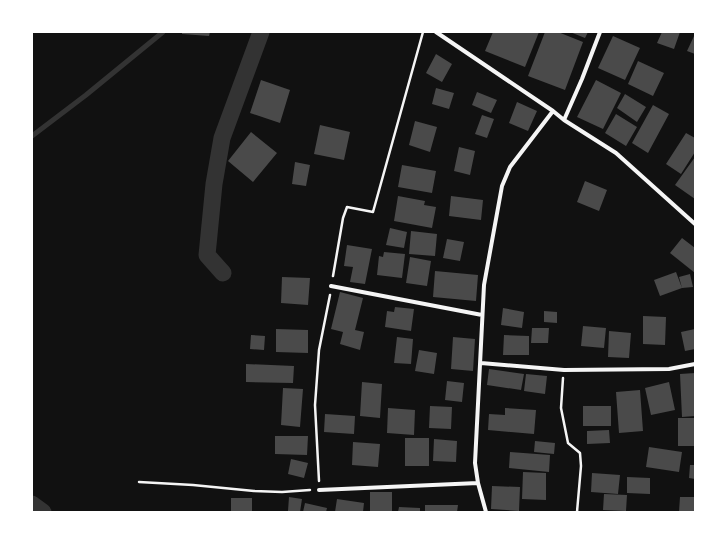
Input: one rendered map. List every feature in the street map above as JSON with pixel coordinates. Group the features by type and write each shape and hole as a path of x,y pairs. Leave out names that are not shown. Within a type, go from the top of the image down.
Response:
{"street":[{"path":"436,32 564,120 616,153 695,224"},
{"path":"564,120 600,32"},
{"path":"486,512 478,483 475,463 484,285 502,186 510,167 553,111"},
{"path":"331,286 482,315"},
{"path":"481,363 564,370 668,369 695,364"},
{"path":"319,490 478,483"}],"path":[{"path":"139,482 193,485 254,491 282,492 319,490 315,405 319,350 342,218 348,207 374,212 382,177 401,115 423,32"},
{"path":"564,370 561,408 568,442 580,453 581,466 577,512"}],"building":[{"path":"182,32 210,32 209,36 182,34"},
{"path":"493,32 539,32 525,67 485,51"},
{"path":"545,32 558,32 583,42 565,90 528,76"},
{"path":"570,32 588,32 585,38"},
{"path":"662,32 680,32 674,49 657,43"},
{"path":"695,34 695,54 687,51"},
{"path":"613,36 640,48 625,80 598,68"},
{"path":"436,54 452,64 442,82 426,73"},
{"path":"638,61 664,73 653,96 628,84"},
{"path":"261,80 290,90 280,123 250,113"},
{"path":"596,80 621,93 603,129 577,117"},
{"path":"436,88 454,93 449,109 432,104"},
{"path":"477,92 497,100 491,113 472,105"},
{"path":"625,94 646,107 637,122 617,108"},
{"path":"517,102 537,111 528,131 509,123"},
{"path":"653,105 669,114 648,153 632,143"},
{"path":"616,114 637,127 626,146 605,133"},
{"path":"482,115 494,119 487,138 475,134"},
{"path":"415,121 437,127 430,152 409,145"},
{"path":"320,125 350,132 344,160 314,154"},
{"path":"251,132 277,153 253,182 228,161"},
{"path":"686,133 695,138 695,152 681,174 666,164"},
{"path":"459,147 475,151 470,175 454,171"},
{"path":"695,157 695,199 675,185"},
{"path":"295,162 310,165 306,186 292,184"},
{"path":"402,165 436,171 432,193 398,187"},
{"path":"585,181 607,190 599,211 577,202"},
{"path":"398,196 425,201 424,205 436,207 432,228 394,221"},
{"path":"451,196 483,200 481,220 449,216"},
{"path":"390,228 407,232 404,248 386,245"},
{"path":"411,231 437,234 435,256 409,254"},
{"path":"682,238 695,248 695,273 670,253"},
{"path":"447,239 464,242 460,261 443,258"},
{"path":"347,245 372,249 365,284 350,282 353,267 344,266"},
{"path":"384,252 405,254 402,278 377,275 379,256 383,257"},
{"path":"410,257 431,261 427,286 406,283"},
{"path":"435,271 478,275 476,301 433,297"},
{"path":"676,272 682,288 660,296 654,280"},
{"path":"690,274 693,287 682,288 679,277"},
{"path":"282,277 310,278 308,305 281,303"},
{"path":"340,292 363,298 355,330 364,332 360,350 340,344 343,332 331,329"},
{"path":"395,307 414,309 411,331 385,327 387,311 394,312"},
{"path":"503,308 524,312 522,328 501,325"},
{"path":"544,311 557,312 557,323 544,322"},
{"path":"643,316 666,317 665,345 643,344"},
{"path":"583,326 606,328 604,348 581,346"},
{"path":"532,328 549,328 548,343 531,343"},
{"path":"276,329 308,330 308,353 276,352"},
{"path":"695,329 695,349 685,351 681,332"},
{"path":"609,331 631,333 629,358 608,357"},
{"path":"251,335 265,336 264,350 250,349"},
{"path":"504,335 529,336 529,355 503,355"},
{"path":"397,337 413,339 411,364 394,363"},
{"path":"453,337 475,339 473,371 451,369"},
{"path":"419,350 437,353 434,374 415,371"},
{"path":"246,364 294,366 293,383 246,382"},
{"path":"489,369 524,374 521,390 487,385"},
{"path":"695,373 695,416 682,417 680,374"},
{"path":"526,374 547,376 545,394 524,391"},
{"path":"447,381 464,383 462,402 445,400"},
{"path":"362,382 382,384 380,418 360,416"},
{"path":"669,382 675,410 651,415 645,388"},
{"path":"283,388 303,389 300,427 281,425"},
{"path":"640,390 643,431 619,433 616,392"},
{"path":"430,406 452,407 451,429 429,428"},
{"path":"583,406 611,406 611,426 583,426"},
{"path":"388,408 415,410 414,435 387,433"},
{"path":"505,408 536,410 534,434 488,430 489,414 505,415"},
{"path":"325,414 355,416 354,434 324,432"},
{"path":"678,418 695,418 695,446 678,446"},
{"path":"609,430 610,443 587,444 587,431"},
{"path":"275,436 308,436 307,455 275,454"},
{"path":"405,438 429,438 429,466 405,466"},
{"path":"434,439 457,441 456,462 433,461"},
{"path":"535,441 555,443 554,454 534,452"},
{"path":"353,442 380,444 378,467 352,465"},
{"path":"649,447 682,452 679,472 646,467"},
{"path":"510,452 550,455 549,472 509,468"},
{"path":"291,459 308,463 304,478 288,474"},
{"path":"690,465 695,465 695,479 689,478"},
{"path":"523,472 546,473 546,500 522,499"},
{"path":"592,473 620,475 618,494 591,492"},
{"path":"627,477 650,478 650,494 627,493"},
{"path":"492,486 520,487 519,511 491,509"},
{"path":"370,492 392,492 392,512 370,512"},
{"path":"604,494 627,495 626,511 603,510"},
{"path":"289,497 302,499 300,512 288,511"},
{"path":"680,497 695,497 695,512 679,512"},
{"path":"231,498 252,498 252,512 231,512"},
{"path":"337,499 364,503 363,512 335,512"},
{"path":"305,503 327,508 326,512 303,512"},
{"path":"425,505 458,505 457,512 425,512"},
{"path":"399,507 420,508 420,512 398,512"}],"waterway":[{"path":"32,136 86,95 163,32"},
{"path":"223,273 207,255 214,184 222,138 261,32"},
{"path":"32,504 43,512"}]}
